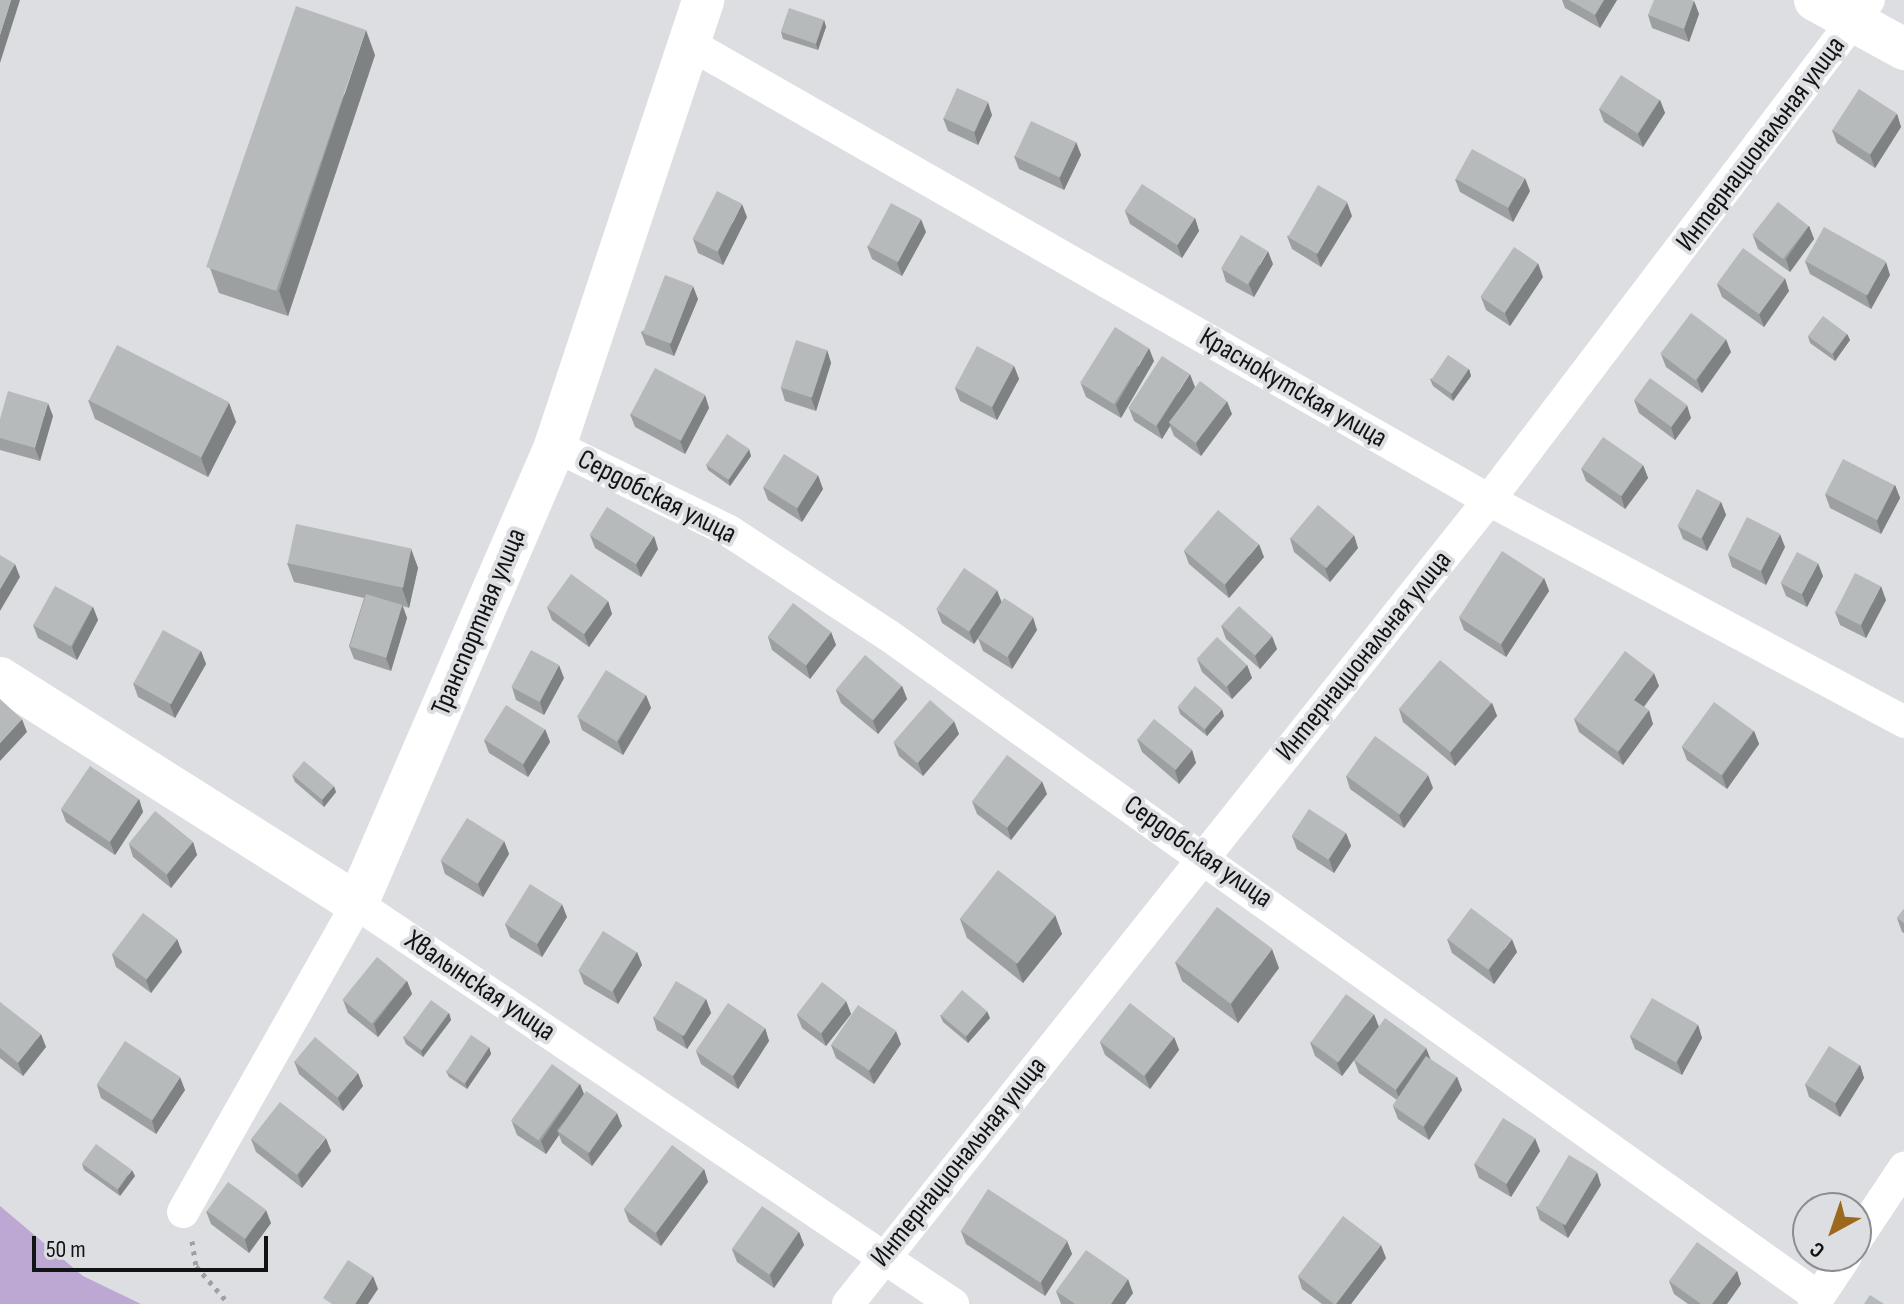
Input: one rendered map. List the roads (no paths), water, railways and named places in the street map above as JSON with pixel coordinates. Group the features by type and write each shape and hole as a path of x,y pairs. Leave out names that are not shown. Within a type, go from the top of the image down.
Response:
{"street":[{"name":"Транспортная улица","path":"183,1212 357,904 555,446 703,0"},
{"path":"1815,0 1862,10 1904,49"},
{"name":"Интернациональная улица","path":"848,1304 883,1255 1489,500 1862,10"},
{"name":"Краснокутская улица","path":"688,43 1489,500 1904,722"},
{"name":"Сердобская улица","path":"555,446 729,531 888,635 1205,856 1816,1301"},
{"name":"Хвалынская улица","path":"0,678 357,904 953,1304"},
{"path":"1872,1216 1904,1168"},
{"path":"1816,1301 1835,1272"}]}
